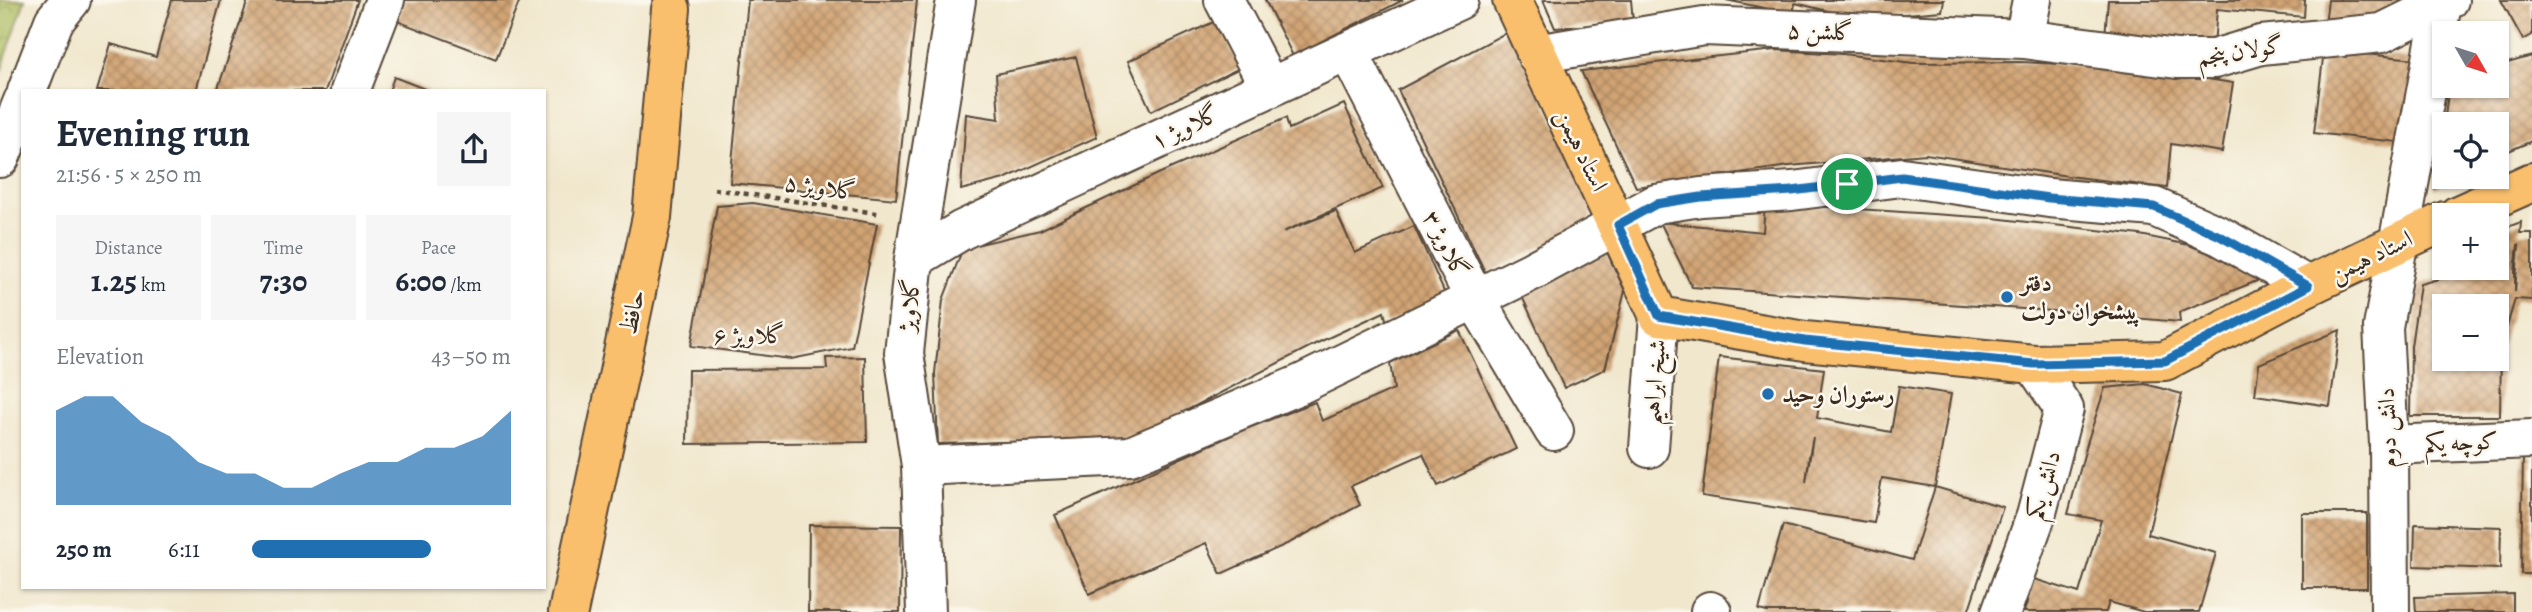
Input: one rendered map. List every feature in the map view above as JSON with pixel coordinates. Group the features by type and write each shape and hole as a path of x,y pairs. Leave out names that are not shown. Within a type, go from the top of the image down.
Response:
{"main road":[{"name":"استاد هیمن","path":"1512,0 1659,316 1805,341 2034,364 2165,361 2308,286 2432,227"},
{"name":"حافظ","path":"568,612 652,217 668,3"},
{"path":"2486,203 2532,183"}],"street":[{"path":"28,89 54,21 71,0"},
{"path":"351,89 385,0"},
{"name":"گلاویژ","path":"926,612 921,466 904,353 914,259 957,0"},
{"path":"1224,0 1270,88"},
{"name":"گلاویژ ۱","path":"914,259 962,230 1459,0"},
{"path":"2024,39 2032,0"},
{"name":"گولان پنجم","path":"2024,39 2178,59 2214,59 2261,46 2382,33 2446,2"},
{"name":"دانش دوم","path":"2390,612 2389,445 2383,327 2396,245 2446,2"},
{"name":"گلشن ۵","path":"1536,54 1697,13 2024,39"},
{"name":"گلاویژ ۳","path":"1348,51 1475,299 1554,431"},
{"path":"0,158 21,106"},
{"path":"921,466 1130,456 1301,384 1475,299 1656,204 1701,197 1792,191 1902,177 2049,198 2154,207 2220,236 2308,286"},
{"name":"شیخ ابراهیم","path":"1648,448 1659,316"},
{"name":"دانش یکم","path":"2001,612 2036,516 2064,409 2034,364"},
{"name":"کوچه یکم","path":"2389,445 2532,439"}],"path":[{"name":"گلاویژ ۵","path":"714,189 920,220"}],"green space":[{"path":"0,0 25,0 0,74"}],"building":[{"path":"172,0 221,0 197,89 98,89 111,44 156,57"},
{"path":"248,0 358,0 326,89 218,89"},
{"path":"405,0 520,0 496,59 397,21"},
{"path":"748,0 917,0 896,199 730,183"},
{"path":"1265,0 1403,0 1293,56"},
{"path":"1543,0 1631,0 1633,22 1555,28"},
{"path":"1726,0 1944,0 1942,11 1857,18 1795,3 1793,14"},
{"path":"2108,0 2305,0 2304,17 2217,9 2214,46 2105,37"},
{"path":"2328,0 2413,0 2379,19 2325,24"},
{"path":"2501,0 2532,0 2532,35 2523,40"},
{"path":"1218,20 1240,68 1151,111 1128,61"},
{"path":"1509,31 1595,203 1588,223 1486,274 1398,90"},
{"path":"1775,50 1843,54 1913,63 2020,62 2081,65 2233,83 2222,152 2171,144 2167,188 1926,154 1789,166 1636,187 1581,71"},
{"path":"2324,50 2415,59 2407,143 2314,133"},
{"path":"2532,56 2532,141 2509,151 2509,112 2446,112 2447,98 2510,98 2510,62"},
{"path":"1076,57 1097,137 1004,179 961,190 966,114 999,119 996,74"},
{"path":"394,77 425,89 390,89"},
{"path":"1344,104 1383,188 1283,232 1336,211 1355,253 1414,226 1446,296 1387,323 1384,312 1315,344 1139,435 1078,440 938,444 935,373 943,300 963,248 1040,230 1286,118 1289,129"},
{"path":"753,203 877,224 852,347 791,359 691,346 717,206"},
{"path":"1765,203 1993,218 2140,235 2189,245 2267,277 2179,312 2180,322 1692,287 1660,222 1763,232"},
{"path":"2521,222 2520,233 2532,233 2532,300 2515,299 2509,320 2509,294 2432,294 2432,371 2501,371 2500,416 2410,416 2411,346 2420,284 2435,280 2509,280 2509,226","holes":["2519,245 2515,292 2515,271"]},
{"path":"1607,252 1625,291 1605,369 1564,388 1520,292"},
{"path":"1459,330 1516,449 1438,486 1423,454 1351,486 1360,505 1291,542 1221,574 1206,543 1089,594 1055,515 1241,431 1315,402 1322,421 1394,389 1390,363"},
{"path":"2340,330 2330,406 2255,395 2259,364"},
{"path":"865,357 867,442 687,444 688,370 827,369 826,358"},
{"path":"1719,357 1824,369 1817,418 1891,432 1899,386 1951,394 1935,487 1882,478 1874,523 1702,496"},
{"path":"2145,384 2182,394 2148,534 2216,553 2199,612 2144,612 2109,602 2106,612 2024,612 2034,579 2079,593 2101,520 2068,514 2088,440 2105,388"},
{"path":"2523,456 2532,456 2532,574 2521,574"},
{"path":"1935,487 2003,507 1968,612 1759,610 1783,525 1912,560"},
{"path":"2302,513 2367,513 2367,588 2302,588"},
{"path":"2415,524 2501,527 2500,569 2414,566"},
{"path":"809,525 901,526 900,612 808,612"},
{"path":"2513,594 2513,612 2416,612 2415,597"}],"place":[{"name":"دفتر پیشخوان دولت","path":"2007,297"},
{"name":"رستوران وحید","path":"1768,394"}],"route":[{"path":"1902,177 2049,198 2154,207 2220,236 2308,286 2165,361 2034,364 1805,341 1659,316 1618,225 1656,204 1701,197 1847,184 1902,177"}]}
